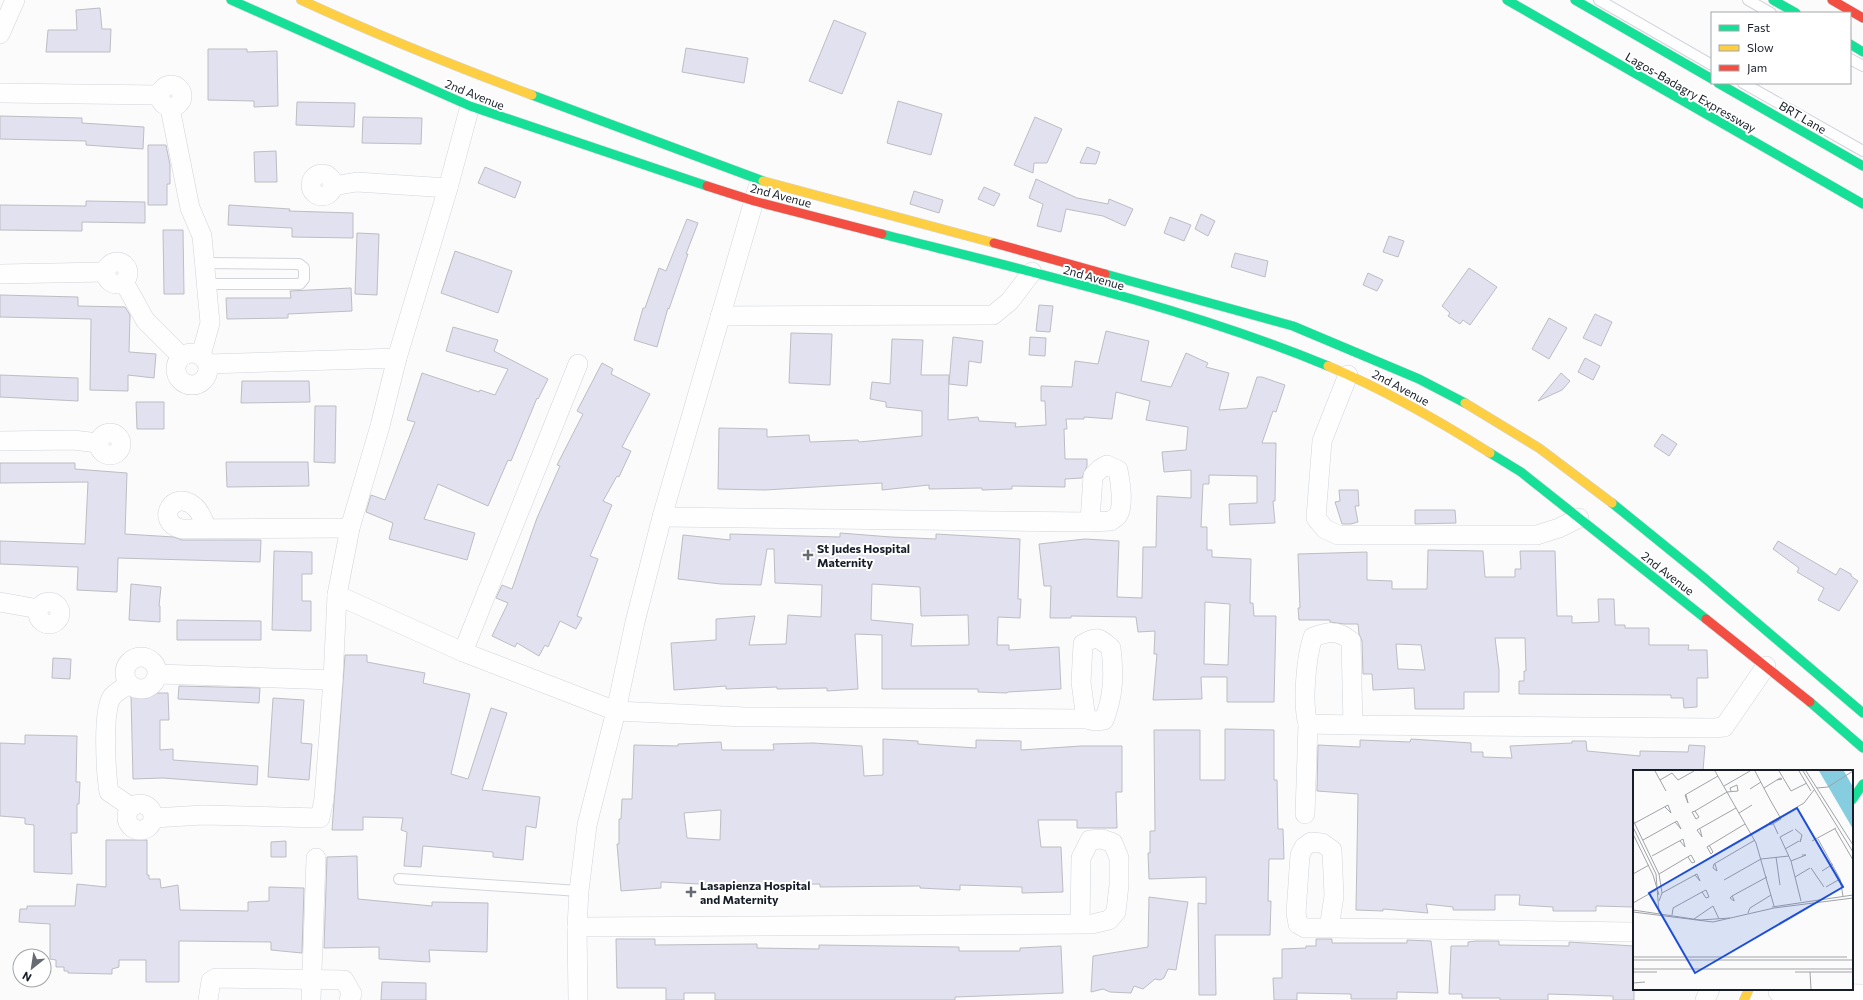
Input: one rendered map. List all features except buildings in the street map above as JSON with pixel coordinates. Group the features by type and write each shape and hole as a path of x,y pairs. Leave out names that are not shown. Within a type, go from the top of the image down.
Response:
{"main road":[{"name":"2nd Avenue","path":"231,0 470,106 587,147 754,202 1032,272 1202,320 1286,349 1366,382 1442,423 1521,472 1766,666 1863,748"},
{"name":"Lagos-Badagry Expressway","path":"1507,0 1863,204"},
{"name":"Lagos-Badagry Expressway","path":"1575,0 1711,78"},
{"path":"1773,0 1794,12"},
{"path":"1832,0 1863,18"},
{"name":"2nd Avenue","path":"305,1 369,31 452,65 760,180 884,212 1293,326 1419,379 1487,416 1539,448 1602,494 1702,576 1863,714"},
{"path":"1851,45 1863,52"},
{"name":"Lagos-Badagry Expressway","path":"1720,84 1863,166"},
{"path":"1853,799 1863,784"},
{"path":"1744,1000 1749,990"}],"street":[{"path":"0,34 15,0"},
{"path":"0,93 164,102 190,208 202,236 207,284 210,323 204,360 207,376 199,384 187,385 178,378 175,367 181,356 191,352 204,360 397,358"},
{"path":"129,684 112,698 107,716 106,772 109,792 130,807 126,816 130,826 139,831 149,827 154,818 203,815 320,818 324,799 333,680 337,595 350,528 380,426 397,358 448,188 470,106"},
{"path":"578,1000 577,926 579,891 587,826 616,711 635,622 662,517 760,180"},
{"path":"334,186 357,182 448,188"},
{"path":"0,274 105,272 108,280 116,284 124,282 145,320 181,356"},
{"path":"720,316 993,315 1010,301 1032,272"},
{"path":"463,652 578,364"},
{"path":"1348,375 1322,441 1316,518 1324,529 1338,535 1537,535 1559,528 1579,518"},
{"path":"0,441 73,440 98,443"},
{"path":"662,517 1090,522"},
{"path":"207,529 350,528"},
{"path":"337,595 463,652 616,711 745,717 1086,718"},
{"path":"0,602 39,609"},
{"path":"1305,814 1308,724 1306,716 1309,648 1313,637 1329,632 1344,635 1351,641 1353,725"},
{"path":"142,656 154,662 158,674 153,685 141,690 129,684 124,672 130,660 142,656"},
{"path":"1308,724 1724,727 1766,666"},
{"path":"158,674 333,680"},
{"path":"311,1000 316,858"},
{"path":"577,926 1080,924"},
{"path":"1329,928 1633,932"},
{"path":"208,1000 211,981 216,978 344,980 352,994 349,1000"},
{"path":"1704,1000 1709,990"},
{"path":"1777,994 1863,994"}],"lane":[{"path":"1599,0 1711,64"},
{"path":"1748,0 1769,12"},
{"path":"1851,60 1863,66"},
{"name":"BRT Lane","path":"1745,84 1863,151"},
{"path":"205,263 299,264 304,268 304,279 300,284 207,284"},
{"path":"399,880 579,891"}],"traffic: fast":[{"path":"231,0 470,106 707,186"},
{"path":"1507,0 1863,204"},
{"path":"1575,0 1711,78"},
{"path":"1773,0 1794,12"},
{"path":"1851,45 1863,52"},
{"path":"1720,84 1863,166"},
{"path":"532,95 763,181"},
{"path":"882,234 1051,277 1164,308 1274,345 1328,366"},
{"path":"1105,274 1293,326 1419,379 1465,403"},
{"path":"1490,453 1521,472 1706,619"},
{"path":"1612,503 1702,576 1863,713"},
{"path":"1810,702 1863,748"},
{"path":"1853,799 1863,784"}],"traffic: slow":[{"path":"301,0 416,50 532,95"},
{"path":"763,181 994,243"},
{"path":"1328,366 1411,406 1490,453"},
{"path":"1465,403 1539,448 1612,503"},
{"path":"1744,1000 1749,990"}],"traffic: jam":[{"path":"1832,0 1863,18"},
{"path":"707,186 754,201 882,234"},
{"path":"994,243 1105,274"},
{"path":"1706,619 1810,702"}],"place":[{"name":"St Judes Hospital Maternity","path":"808,555"},
{"name":"Lasapienza Hospital and Maternity","path":"691,892"}]}
